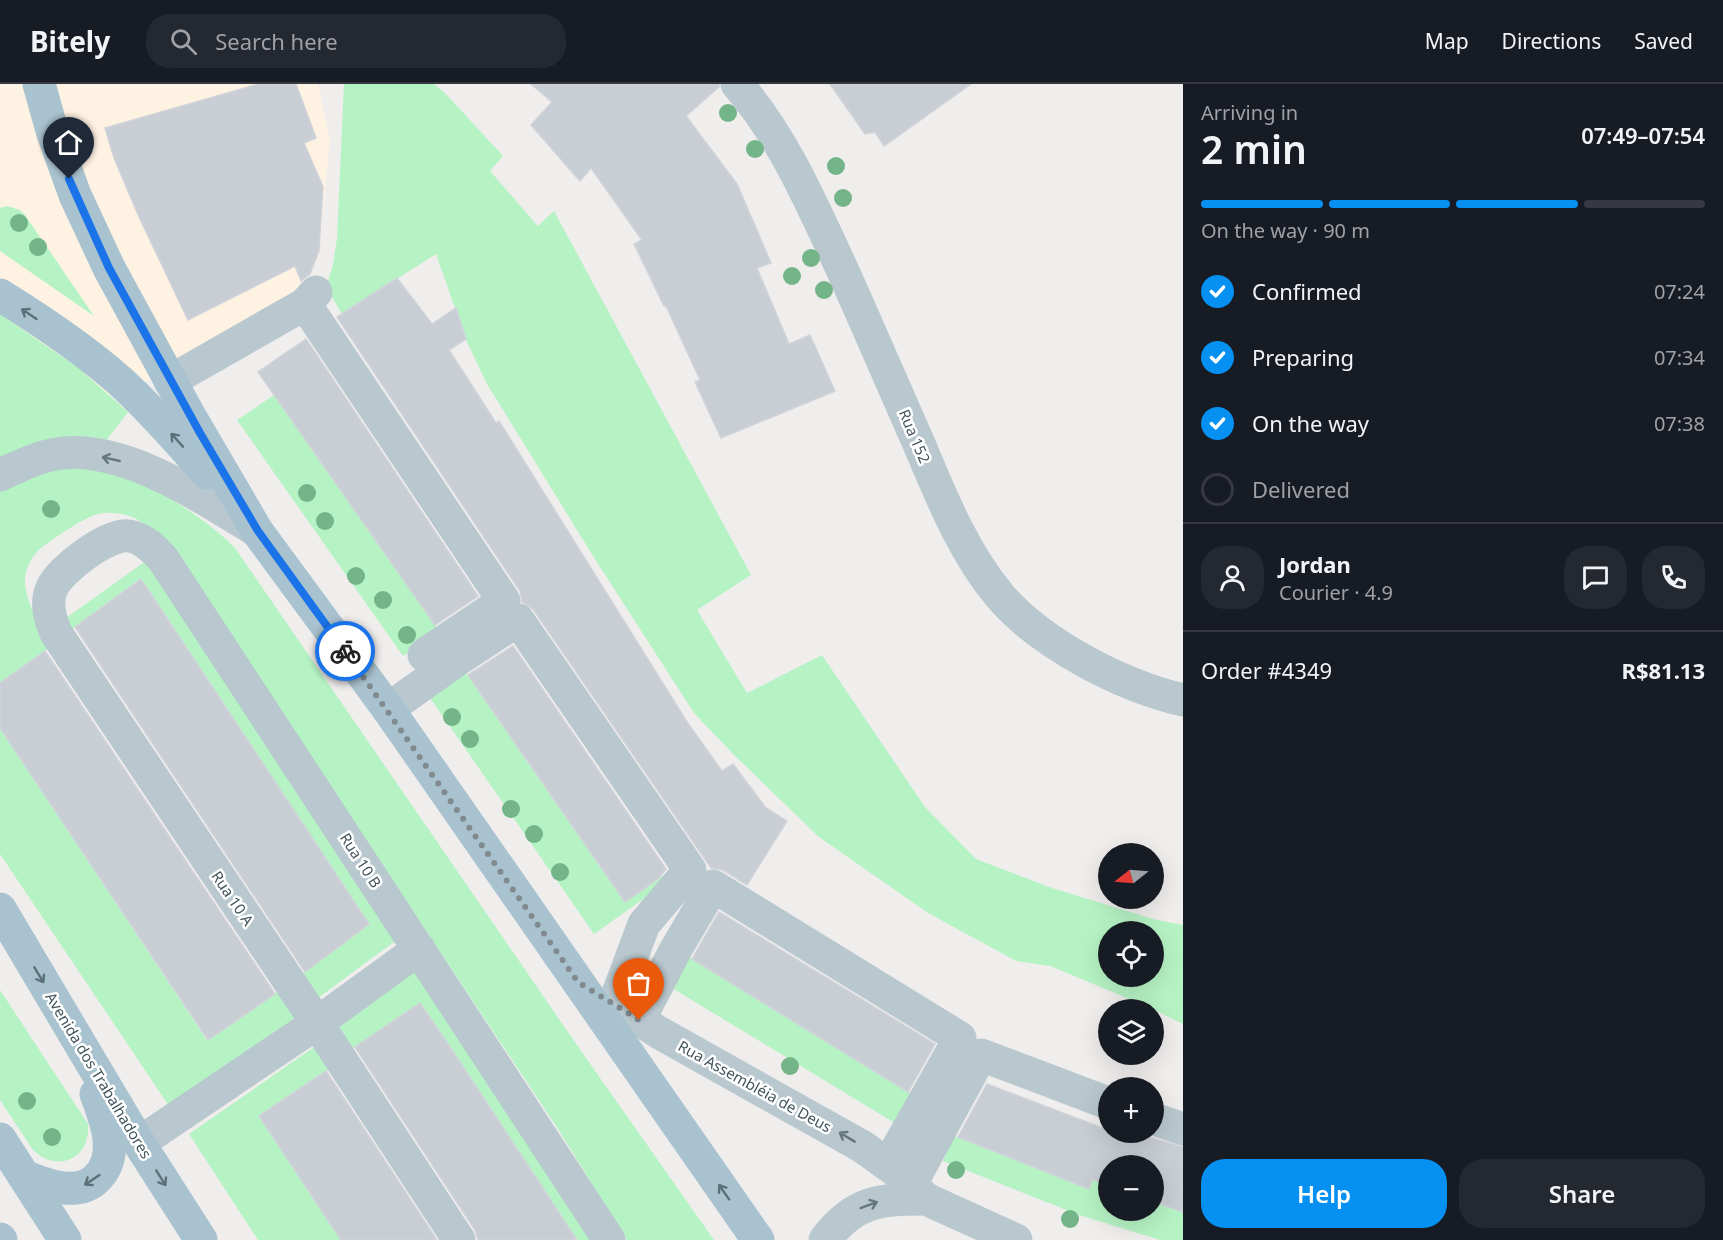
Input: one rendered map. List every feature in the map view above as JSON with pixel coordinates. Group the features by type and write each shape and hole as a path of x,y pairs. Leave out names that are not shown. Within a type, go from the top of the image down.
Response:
{"main road":[{"path":"39,84 63,164 109,268 170,381 258,531"},
{"path":"0,295 62,336 119,380 165,426 258,531 381,700 758,1240"},
{"name":"Avenida dos Trabalhadores","path":"3,917 139,1143 201,1240"},
{"path":"24,1176 53,1186 79,1188 92,1183 108,1162 110,1149 106,1122 73,1030"},
{"path":"0,1139 65,1240"}],"street":[{"name":"Rua 152","path":"737,84 769,125 809,198 940,493 971,554 985,576 1013,610 1058,645 1112,674 1183,700"},
{"path":"170,381 311,298 504,601 451,650 381,700"},
{"path":"0,475 52,455 90,454 154,472 258,531"},
{"name":"Rua 10 B","path":"83,556 109,539 130,536 153,548 164,559 609,1240"},
{"name":"Rua 10 A","path":"83,556 57,578 51,589 48,603 50,618 56,633 459,1240"},
{"path":"451,650 518,620 690,870 644,924 626,1012"},
{"path":"626,1012 676,949 713,886 960,1038 908,1183"},
{"path":"139,1143 317,1023 419,949"},
{"name":"Rua Assembléia de Deus","path":"578,982 626,1012 844,1136 908,1183 1016,1240"},
{"path":"908,1183 981,1055 1098,1099"},
{"path":"1164,1122 1183,1129"},
{"name":"Rua Assembléia de Deus","path":"825,1240 843,1218 866,1205 893,1199 908,1183"}],"shaded area":[{"path":"0,84 318,84 330,139 319,257 301,291 149,380 75,409 0,455"}],"green space":[{"path":"344,84 434,84 503,156 490,171 538,226 554,211 751,575 697,610 747,693 822,655 925,807 976,859 1052,888 1098,902 1098,909 1120,909 1163,921 1098,921 1098,986 1050,966 1016,961 928,913 819,837 694,713 593,556 487,384 467,342 436,254 342,314 326,287 333,265 337,238"},
{"path":"7,206 20,210 25,215 94,316 0,251 0,208"},
{"path":"0,314 77,367 128,412 105,442 0,462"},
{"path":"274,395 439,630 403,656 237,420"},
{"path":"63,468 96,469 132,479 170,499 207,523 235,548 714,1240 627,1240 558,1129 199,589 163,542 147,526 124,515 98,514 66,531 36,553 26,571 25,587 30,605 53,645 0,683 0,490 39,474"},
{"path":"150,558 402,936 314,1001 298,977 369,924 141,579 66,634 59,623"},
{"path":"464,670 625,902 675,867 680,873 594,934 428,695"},
{"path":"0,728 207,1040 281,989 299,1015 169,1106 0,854"},
{"path":"1164,921 1183,925 1183,1024 1164,1014 1164,999 1129,999 1100,987 1164,987"},
{"path":"689,957 914,1096 898,1125 672,988"},
{"path":"421,965 599,1240 577,1240 420,1003 349,1051 330,1025"},
{"path":"0,990 88,1124 88,1136 84,1146 71,1159 53,1161 33,1150 0,1100"},
{"path":"320,1043 336,1065 259,1116 341,1240 258,1240 189,1134"},
{"path":"954,1136 1089,1189 1092,1179 1098,1181 1098,1221 1079,1215 943,1161"},
{"path":"1164,1205 1183,1212 1183,1240 1160,1240 1098,1221 1164,1221"}],"building":[{"path":"259,84 296,84 316,138 304,143 323,187 319,251 310,274 301,281 295,266 188,320 139,217 114,158 105,128"},
{"path":"531,84 719,84 719,87 686,116 737,184 771,263 757,268 789,344 810,335 835,391 721,438 695,382 700,380 634,244 642,240 591,168 580,181 531,125 552,102"},
{"path":"830,84 971,84 884,146 875,132 865,134"},
{"path":"397,278 432,324 456,308 466,339 449,350 496,423 499,421 687,722 722,771 733,764 766,808 787,821 747,885 723,870 711,868 533,609 522,602 520,591 337,317"},
{"path":"306,339 478,596 435,625 258,372"},
{"path":"141,579 369,924 305,972 75,627"},
{"path":"513,646 666,869 658,879 625,902 468,675"},
{"path":"45,651 275,994 208,1040 0,728 0,683"},
{"path":"719,912 935,1044 908,1092 692,959"},
{"path":"420,1003 577,1240 478,1240 475,1230 355,1047"},
{"path":"326,1071 437,1240 341,1240 259,1116"},
{"path":"987,1084 1098,1126 1098,1143 1164,1142 1183,1147 1183,1212 1164,1205 1164,1155 1098,1155 1098,1181 1092,1179 1089,1189 958,1137"}],"way so far":[{"path":"345,651 578,982 639,1020"}],"route":[{"path":"69,179 109,268 200,433 258,531 345,651"}]}
